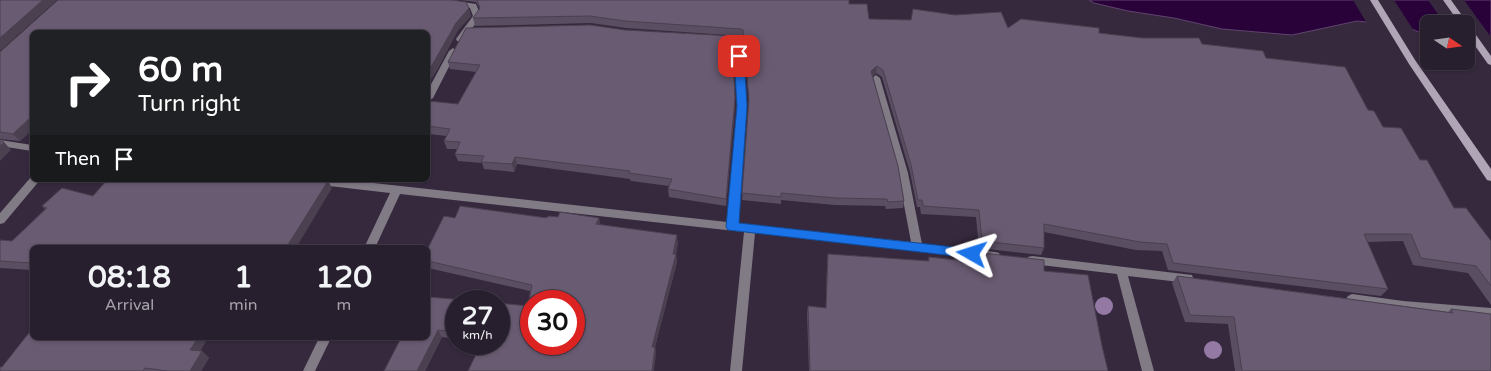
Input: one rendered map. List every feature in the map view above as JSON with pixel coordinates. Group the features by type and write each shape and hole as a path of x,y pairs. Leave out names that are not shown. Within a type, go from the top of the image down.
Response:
{"main road":[{"path":"1374,0 1412,62 1491,177"},
{"path":"1447,0 1458,15"},
{"path":"1475,40 1491,62"}],"street":[{"path":"430,0 473,6 477,16 430,95"},
{"path":"708,38 738,40 742,106 732,227"},
{"path":"876,78 903,173 917,247"},
{"path":"0,143 30,148"},
{"path":"0,220 33,182"},
{"path":"352,182 372,183 397,189 1004,257"},
{"path":"370,245 397,189"},
{"path":"736,371 750,229"},
{"path":"1024,259 1199,280"},
{"path":"1121,270 1148,371"},
{"path":"1345,298 1403,306 1491,313"},
{"path":"309,371 324,340"}],"shaded area":[{"path":"1089,0 1491,0 1491,44 1475,31 1475,15 1420,15 1420,32 1404,26 1357,21 1292,35 1222,29 1094,3"}],"pier":[{"path":"1353,0 1394,0 1416,34 1403,29 1368,25"},
{"path":"1428,0 1464,0 1475,15 1439,15"},
{"path":"1475,15 1491,37 1491,47 1475,46"}],"building":[{"path":"0,0 43,0 0,38"},
{"path":"58,0 452,0 466,2 469,8 456,23 430,68 430,30 30,30 30,118 13,134 0,132 0,52"},
{"path":"477,0 849,0 849,4 867,4 869,19 911,20 913,9 955,15 1001,12 1008,28 1021,19 1099,28 1099,33 1142,38 1199,38 1202,44 1263,51 1266,58 1345,67 1368,110 1374,111 1383,127 1401,128 1420,160 1427,160 1454,208 1466,208 1491,241 1491,286 1476,266 1421,258 1411,234 1364,234 1388,289 1173,263 1167,244 1140,242 1044,224 1044,248 982,241 979,210 923,206 922,200 918,200 911,165 883,70 877,66 871,71 898,166 904,201 888,202 887,199 836,198 781,193 781,197 742,193 749,99 743,30 625,21 590,16 473,18 480,8"},
{"path":"590,25 625,30 732,36 735,98 726,199 668,189 672,179 629,173 630,171 515,157 512,164 481,162 484,156 455,154 460,142 444,141 450,129 430,126 430,101 458,104 480,65 448,62 466,28"},
{"path":"105,182 327,182 288,245 30,245 30,263 0,261 0,240 12,241 47,208 42,206 62,188 93,196"},
{"path":"460,206 547,218 548,216 558,217 560,212 599,218 596,224 677,235 673,254 676,254 652,347 655,347 652,371 468,371 476,355 510,355 510,304 520,305 520,355 585,355 585,290 531,290 532,285 430,261 430,245 444,216 455,218"},
{"path":"983,253 1044,260 1044,271 1088,275 1108,371 810,371 808,306 826,308 828,254 929,261 929,257 984,263"},
{"path":"1177,276 1453,313 1451,309 1491,314 1491,371 1242,371 1234,317 1190,315"},
{"path":"430,297 445,298 445,331 438,330 417,371 384,371 400,340 430,340"},
{"path":"30,332 30,340 197,340 190,350 202,351 190,371 145,368 143,371 0,371 0,367 2,367"}],"route":[{"path":"739,56 742,106 732,227 972,254"}]}
